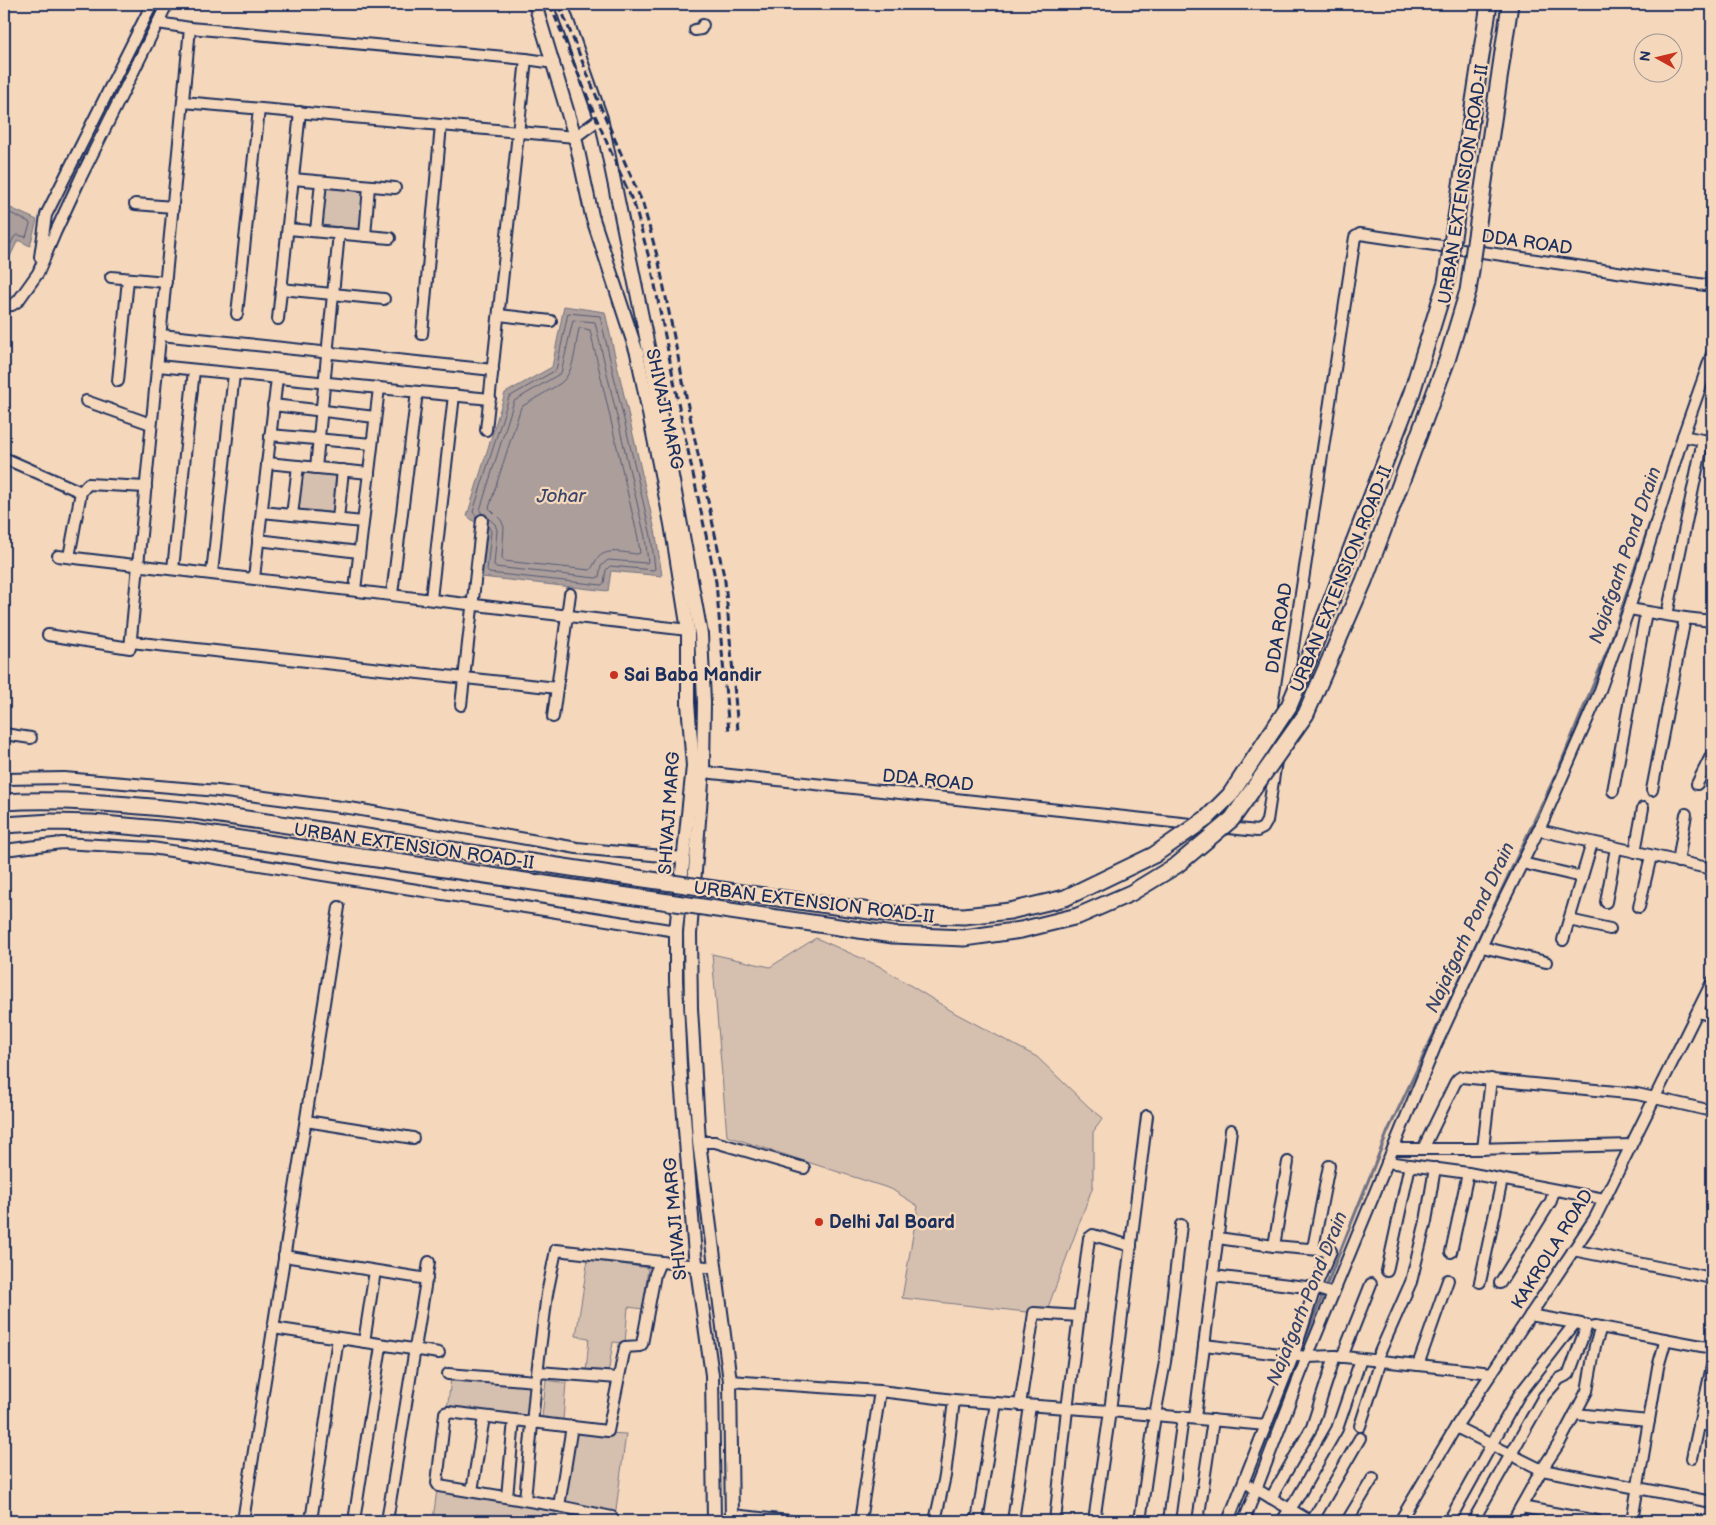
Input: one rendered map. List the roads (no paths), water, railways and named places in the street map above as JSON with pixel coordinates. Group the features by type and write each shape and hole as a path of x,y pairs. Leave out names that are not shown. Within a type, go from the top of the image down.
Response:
{"highway":[{"name":"URBAN EXTENSION ROAD-II","path":"4,802 54,800 194,811 634,878 891,914 964,916 1010,911 1065,898 1154,855 1207,818 1230,795 1289,706 1308,661 1412,392 1446,282 1489,4"},
{"name":"URBAN EXTENSION ROAD-II","path":"4,825 52,822 92,823 193,832 893,935 964,938 1021,930 1078,916 1131,893 1177,865 1232,819 1306,714 1364,582 1447,360 1468,291 1510,4"}],"main road":[{"name":"SHIVAJI MARG","path":"535,4 575,137 592,216 637,353 671,524 688,630 688,703 693,766 676,930 676,980 680,1066 696,1267 712,1375 714,1521"},
{"name":"SHIVAJI MARG","path":"561,4 600,118 649,351 701,634 706,772 690,934 692,1008 699,1142 730,1381 732,1518"}],"street":[{"path":"38,273 46,216 152,4"},
{"path":"4,306 12,305 18,301 38,273 70,201 167,4"},
{"path":"158,23 190,28 554,63"},
{"path":"48,635 130,648 190,28"},
{"path":"486,430 526,59"},
{"path":"183,102 575,137 600,118"},
{"path":"238,314 259,109"},
{"path":"278,318 300,112"},
{"path":"422,334 441,124"},
{"path":"293,179 394,188"},
{"path":"316,231 321,182"},
{"path":"364,236 369,186"},
{"path":"135,204 173,207"},
{"path":"288,229 390,238"},
{"path":"316,468 339,233"},
{"name":"DDA ROAD","path":"706,772 1257,831 1264,828 1267,821 1356,237 1360,234 1712,286"},
{"path":"111,277 166,282"},
{"path":"118,381 128,279"},
{"path":"281,289 384,299"},
{"path":"499,315 551,321"},
{"path":"161,335 493,370"},
{"path":"1228,1521 1250,1485 1324,1291 1393,1149 1435,1047 1538,830 1595,702 1629,609 1683,436 1712,354"},
{"path":"158,366 490,399"},
{"path":"173,569 194,370"},
{"path":"212,573 234,374"},
{"path":"254,578 277,378"},
{"path":"355,590 379,388"},
{"path":"392,594 417,392"},
{"path":"431,599 454,395"},
{"path":"86,401 152,424"},
{"path":"274,405 375,417"},
{"path":"270,435 372,444"},
{"path":"1667,615 1710,441 1683,436"},
{"path":"4,458 81,492"},
{"path":"267,463 369,473"},
{"path":"292,515 298,466"},
{"path":"338,519 343,470"},
{"path":"69,557 81,492 88,484 146,487"},
{"path":"262,512 363,522"},
{"path":"461,705 482,520"},
{"path":"258,540 359,552"},
{"path":"58,556 568,614 688,630"},
{"path":"554,717 570,594"},
{"path":"1629,609 1685,618 1712,620"},
{"path":"1613,791 1646,612"},
{"path":"1652,790 1685,618"},
{"path":"131,642 558,688"},
{"path":"4,734 31,738"},
{"path":"1697,784 1712,754"},
{"path":"4,779 64,778 218,791 356,809 578,848 684,858"},
{"path":"1635,852 1643,808"},
{"path":"1678,862 1686,814"},
{"path":"1538,830 1712,869"},
{"path":"4,850 62,843 152,848 676,930"},
{"path":"1563,940 1592,843"},
{"path":"1606,902 1616,848"},
{"path":"1639,907 1651,856"},
{"path":"1522,863 1582,877"},
{"path":"243,1521 339,907"},
{"path":"1569,920 1610,929"},
{"path":"1482,947 1546,962"},
{"name":"KAKROLA ROAD","path":"1400,1521 1456,1427 1594,1218 1712,982"},
{"path":"1698,1012 1712,1016"},
{"path":"1423,1148 1458,1079 1461,1077 1637,1094 1712,1111"},
{"path":"1483,1149 1491,1080"},
{"path":"1094,1521 1110,1411 1147,1116"},
{"path":"306,1121 414,1138"},
{"path":"1195,1418 1231,1130"},
{"path":"699,1142 715,1142 804,1168"},
{"path":"1393,1149 1483,1149 1631,1145"},
{"path":"1274,1246 1288,1162"},
{"path":"1387,1162 1468,1173 1604,1199"},
{"path":"1386,1271 1410,1165"},
{"path":"1313,1248 1329,1166"},
{"path":"1360,1426 1378,1361 1411,1282 1426,1221 1435,1168"},
{"path":"1451,1252 1468,1173"},
{"path":"1480,1282 1502,1180"},
{"path":"1500,1282 1551,1201 1554,1190"},
{"path":"1140,1521 1155,1415 1165,1362 1181,1225"},
{"path":"1055,1521 1067,1408 1090,1236 1131,1246"},
{"path":"1218,1238 1274,1246 1313,1248 1329,1250 1331,1252 1324,1291 1300,1355 1266,1425 1250,1485 1244,1521"},
{"path":"525,1500 547,1294 556,1250 715,1268"},
{"path":"1573,1250 1712,1278"},
{"path":"284,1256 426,1279"},
{"path":"387,1521 429,1262"},
{"path":"612,1517 439,1486 436,1484 444,1415 448,1412 608,1431 625,1347 640,1346 642,1344 654,1276 660,1262"},
{"path":"364,1342 375,1271"},
{"path":"1213,1276 1324,1291"},
{"path":"1418,1365 1448,1280"},
{"path":"1271,1498 1312,1427 1338,1357 1371,1284"},
{"path":"1013,1521 1034,1312 1079,1316"},
{"path":"1530,1315 1712,1348"},
{"path":"1449,1521 1493,1445 1519,1395 1575,1323"},
{"path":"1473,1521 1544,1396 1561,1378 1570,1372 1587,1325"},
{"path":"273,1328 438,1354"},
{"path":"1513,1521 1560,1442 1588,1389 1595,1346 1601,1328"},
{"path":"310,1521 338,1338"},
{"path":"1632,1521 1658,1366 1666,1339"},
{"path":"1204,1345 1492,1373"},
{"path":"354,1521 382,1346"},
{"path":"1282,1521 1337,1429 1361,1359"},
{"path":"1692,1458 1712,1366"},
{"path":"448,1374 618,1378"},
{"path":"730,1381 880,1391 954,1400 1266,1425"},
{"path":"860,1521 880,1391"},
{"path":"935,1521 945,1476 954,1400"},
{"path":"976,1521 996,1403"},
{"path":"1575,1414 1649,1422"},
{"path":"472,1491 484,1417"},
{"path":"1169,1521 1183,1418"},
{"path":"506,1497 514,1420"},
{"path":"1198,1521 1213,1420"},
{"path":"1699,1424 1712,1426"},
{"path":"559,1506 572,1426"},
{"path":"1456,1427 1542,1470 1712,1502"},
{"path":"1250,1485 1311,1521 1360,1438"},
{"path":"1347,1521 1373,1478"},
{"path":"1521,1507 1597,1521"},
{"path":"732,1518 790,1521"}],"water":[{"path":"4,205 37,220 30,246 18,240 6,265 7,277 4,278"},
{"name":"Johar","path":"564,306 605,312 656,535 662,576 611,571 608,591 481,577 486,531 467,516 505,393 552,367"}],"waterway":[{"name":"Najafgarh Pond Drain","path":"1702,366 1712,337"},
{"name":"Najafgarh Pond Drain","path":"1257,1460 1388,1131 1558,770 1610,644 1663,483"}],"railway":[{"path":"550,4 594,113 635,207 651,265 716,582 729,732"},
{"path":"559,4 643,204 659,263 725,581 738,731"}],"place":[{"name":"Sai Baba Mandir","path":"614,675"},
{"name":"Delhi Jal Board","path":"819,1222"}]}
